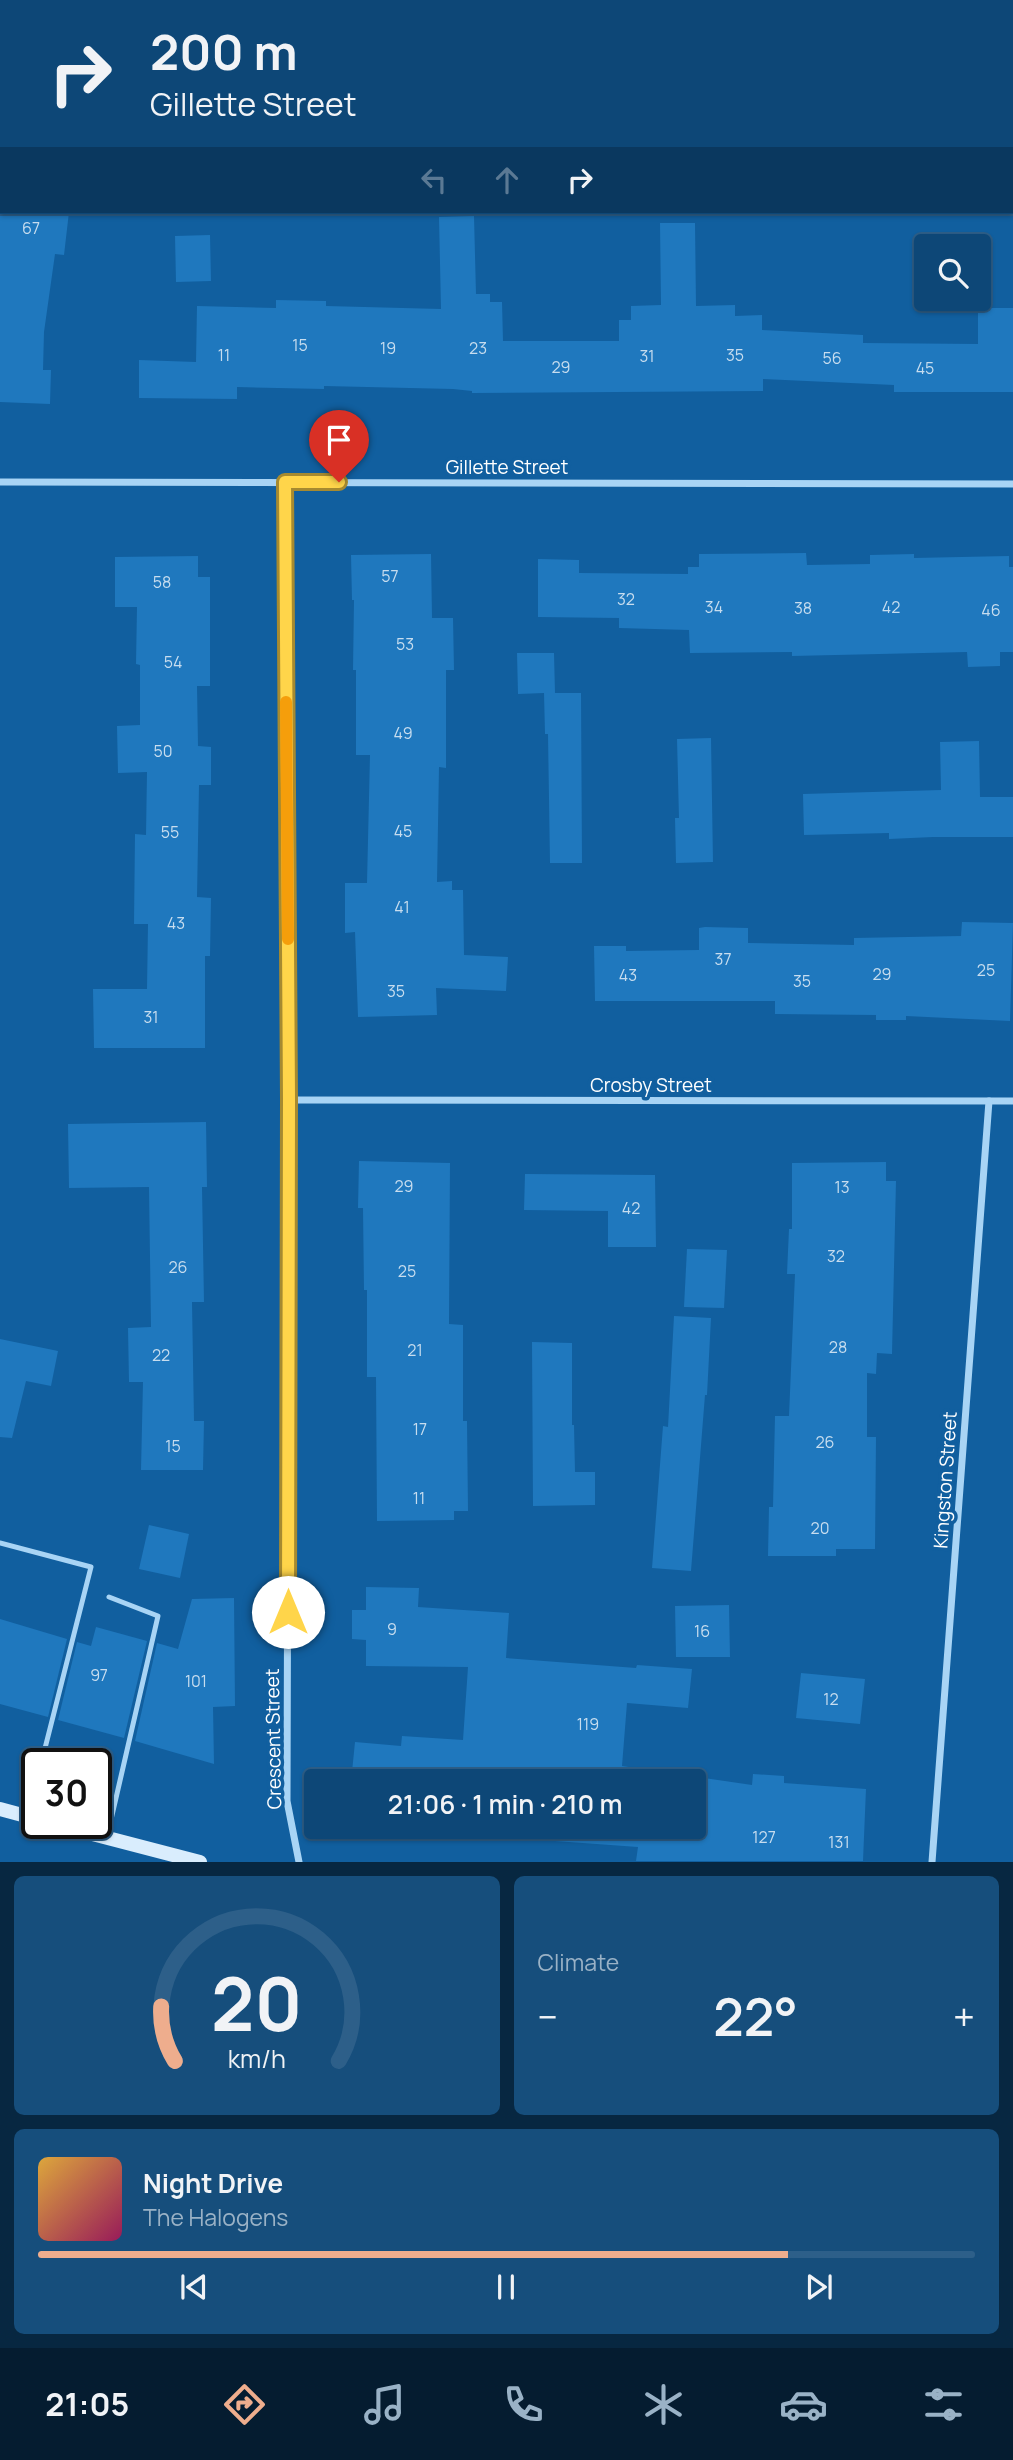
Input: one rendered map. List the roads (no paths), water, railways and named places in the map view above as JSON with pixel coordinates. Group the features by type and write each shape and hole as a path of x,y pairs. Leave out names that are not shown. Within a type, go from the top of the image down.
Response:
{"main road":[{"path":"0,1810 21,1815"},
{"path":"112,1838 200,1861"}],"street":[{"name":"Gillette Street","path":"0,482 1013,484"},
{"name":"Crescent Street","path":"285,482 289,1100 287,1801 299,1861"},
{"name":"Crosby Street","path":"289,1100 1013,1101"},
{"name":"Kingston Street","path":"932,1861 989,1101"}],"lane":[{"path":"0,1543 91,1567 45,1748"},
{"path":"109,1597 159,1616 112,1816"}]}
